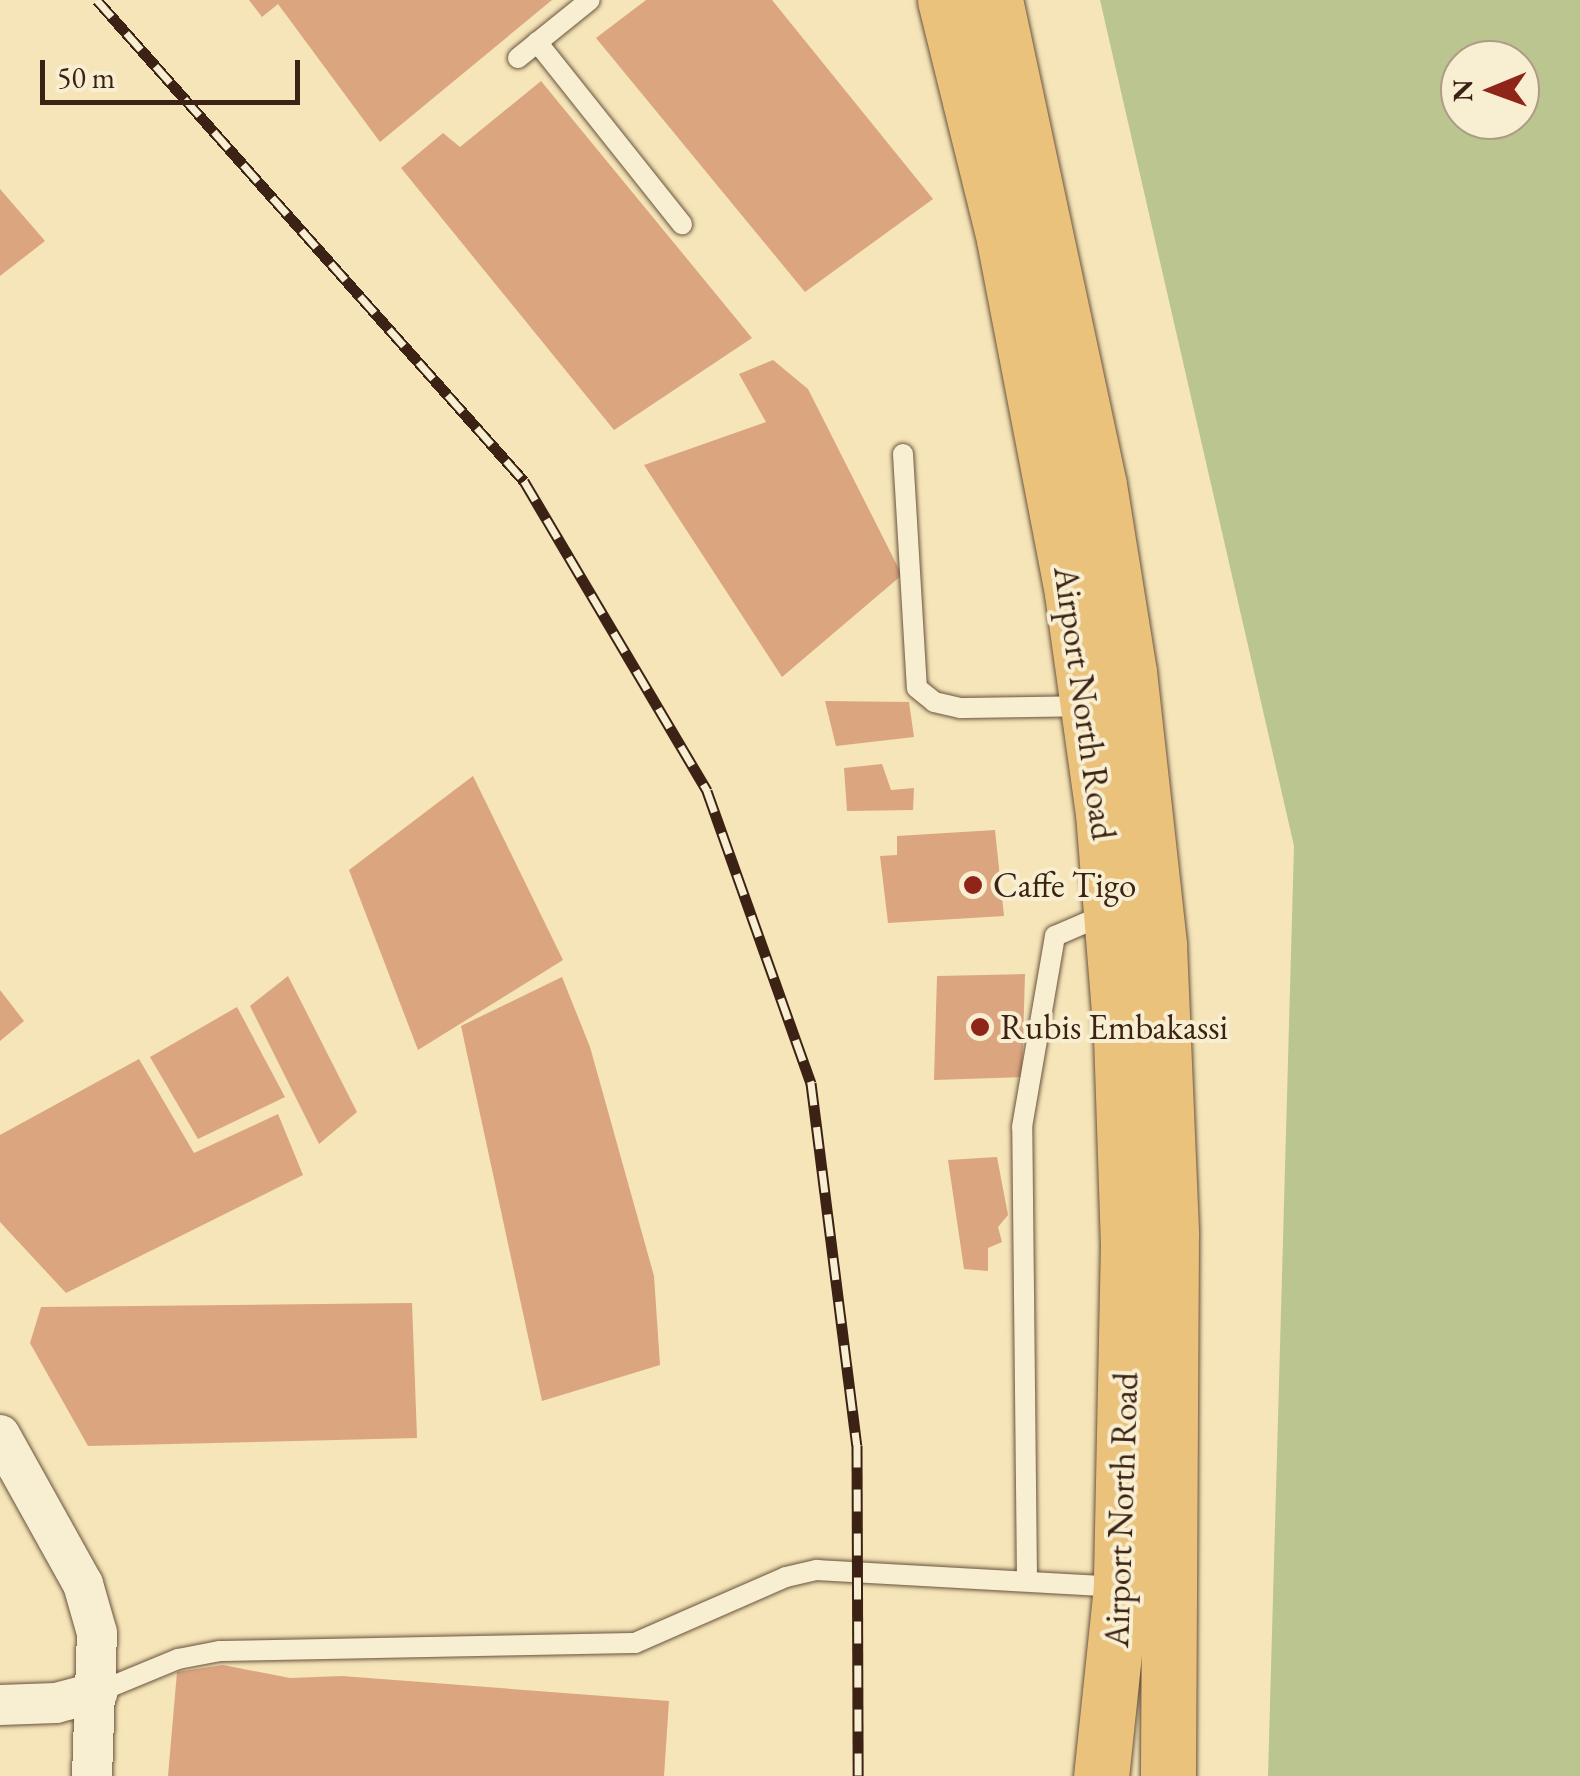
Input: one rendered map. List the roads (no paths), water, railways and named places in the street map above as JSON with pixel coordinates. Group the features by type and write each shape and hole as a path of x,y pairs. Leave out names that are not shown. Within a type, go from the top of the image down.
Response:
{"main road":[{"name":"Airport North Road","path":"945,0 1008,257 1088,706 1110,912 1128,1242 1121,1587 1101,1776"},
{"name":"Airport North Road","path":"995,0 1099,485 1129,672 1159,945 1172,1236 1168,1776"}],"street":[{"path":"0,1435 83,1584 96,1633 98,1692 92,1776"},
{"path":"0,1705 56,1704 98,1692"}],"lane":[{"path":"518,58 590,0"},
{"path":"537,42 682,224"},
{"path":"903,454 917,688 934,702 960,708 1088,706"},
{"path":"1027,1580 1022,1127 1054,936 1110,912"},
{"path":"98,1692 178,1659 220,1651 635,1644 786,1576 817,1570 1121,1587"}],"railway":[{"path":"97,0 524,481 707,791 811,1083 857,1445 858,1776"}],"place":[{"name":"Caffe Tigo","path":"973,885"},
{"name":"Rubis Embakassi","path":"980,1027"}]}
